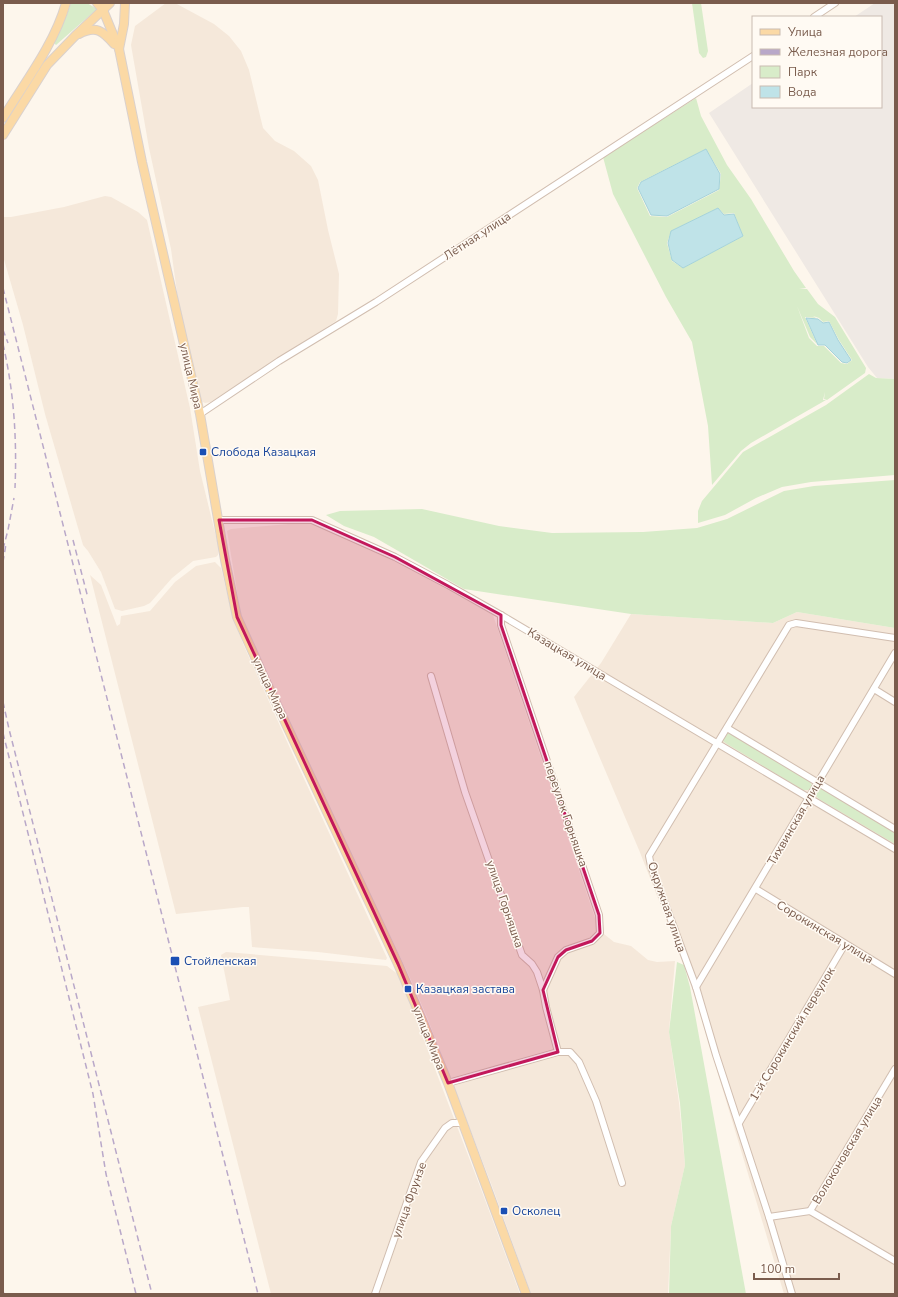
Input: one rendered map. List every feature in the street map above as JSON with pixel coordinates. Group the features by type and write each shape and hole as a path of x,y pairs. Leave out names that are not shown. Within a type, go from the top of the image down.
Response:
{"main road":[{"path":"3,118 42,55 56,29 66,3"},
{"name":"улица Мира","path":"97,3 103,10 119,49 144,169 200,414 225,560 237,617 398,964 448,1084 526,1294"},
{"path":"3,134 47,65 110,3"},
{"name":"улица Мира","path":"119,49 124,24 125,3"},
{"name":"улица Мира","path":"75,36 86,30 97,30 106,34 119,49"}],"street":[{"path":"816,16 835,3"},
{"name":"Лётная улица","path":"200,414 279,361 383,297 752,57"},
{"name":"Казацкая улица","path":"219,520 312,520 395,558 448,584 895,849"},
{"name":"переулок Горняшка","path":"501,615 501,625 591,888 599,916 600,933 592,941 566,950 558,957 543,990"},
{"name":"Окружная улица","path":"792,1294 769,1216 716,1055 696,987 651,866 649,856 789,625 796,623 895,638"},
{"name":"Тихвинская улица","path":"696,987 756,889 817,783 895,653"},
{"name":"улица Горняшка","path":"430,676 465,792 522,955 532,964 537,972 543,990 558,1052"},
{"path":"874,690 895,702"},
{"path":"727,728 895,829"},
{"name":"Сорокинская улица","path":"756,889 895,974"},
{"name":"1-й Сорокинский переулок","path":"739,1123 845,944"},
{"path":"448,1084 558,1052 570,1052 579,1062 596,1101 622,1183"},
{"name":"Волоконовская улица","path":"810,1211 895,1069"},
{"name":"улица Фрунзе","path":"375,1294 421,1162 445,1128 452,1123 462,1123"},
{"path":"769,1216 810,1211 895,1261"}],"highlighted area":[{"path":"219,520 312,520 395,557 501,615 501,625 599,915 600,933 592,941 566,950 558,957 543,990 558,1052 448,1083 398,964 237,617"}],"shaded area":[{"path":"166,3 175,3 214,24 229,36 241,51 249,70 263,128 275,141 294,151 311,166 318,180 339,274 338,314 336,321 211,402 205,403 201,401 180,314 171,249 149,148 131,45 135,26"},
{"path":"875,3 895,3 895,379 877,378 868,367 709,113 752,84 752,108 882,108 882,16 856,16"},
{"path":"105,196 111,197 138,212 147,220 190,408 200,471 219,549 216,557 193,561 172,578 150,603 144,606 122,611 115,609 101,572 83,545 45,414 23,325 3,256 3,217 11,217 64,207"},
{"path":"312,522 407,567 493,615 599,930 614,942 631,946 648,960 657,962 675,961 669,1031 679,1103 685,1165 671,1226 668,1294 531,1294 492,1186 427,1017 407,971 298,745 269,675 242,621 227,531 231,529"},
{"path":"215,562 221,568 233,618 244,646 387,958 386,960 318,952 252,947 249,907 176,914 90,575 101,585 117,626 120,624 121,616 150,611 175,582 196,566"},
{"path":"797,612 895,628 895,1294 784,1294 689,977 639,850 574,697 601,663 631,614 773,623"},
{"path":"226,952 387,966 399,975 520,1294 271,1294 198,1007 230,1000 221,955"}],"green space":[{"path":"71,3 87,3 97,9 56,45 54,43"},
{"path":"692,3 701,3 708,51 706,57 703,58 699,53"},
{"path":"696,98 701,116 727,165 751,199 794,271 806,288 799,289 807,289 818,304 835,317 866,368 865,373 827,400 824,399 825,392 823,400 826,400 751,443 741,451 712,485 708,426 692,342 666,297 613,194 603,157","holes":["706,149 721,174 719,190 667,217 650,216 637,188 640,182","718,208 724,214 734,213 743,236 683,268 672,261 667,243 671,231","797,306 810,337 817,344 805,317 816,318 813,316 819,318 823,322 829,321 852,360 847,364 841,363 824,346 817,346 809,338"]},
{"path":"869,374 876,378 895,379 895,475 811,482 782,487 756,498 725,515 698,523 698,511 702,501 743,452 826,405"},
{"path":"895,480 895,628 797,612 773,623 631,614 464,589 374,537 344,526 326,515 340,511 422,509 499,526 552,533 643,532 697,528 727,519 784,491 814,486"},
{"path":"726,733 729,733 808,780 812,785 812,788 803,790 727,744 723,741"},
{"path":"821,788 895,831 895,844 819,799 814,794 816,789"},
{"path":"677,962 684,965 690,987 746,1294 669,1294 671,1226 685,1165 680,1103 669,1032"}],"water":[{"path":"706,149 720,174 719,189 667,216 651,215 638,188 641,182"},
{"path":"718,208 724,215 734,214 743,236 683,268 672,260 668,243 671,231"},
{"path":"806,318 818,319 823,323 829,322 838,340 851,360 847,363 842,362 825,345 818,345"}],"railway":[{"path":"3,288 258,1294"},
{"path":"3,330 8,343"},
{"path":"3,344 10,380 14,416 16,452 15,488"},
{"path":"3,549 14,498"},
{"path":"73,540 88,598"},
{"path":"3,562 6,544"},
{"path":"3,702 152,1294"},
{"path":"3,733 93,1094 106,1174 136,1294"}],"place":[{"name":"Слобода Казацкая","path":"203,452"},
{"name":"Стойленская","path":"175,961"},
{"name":"Казацкая застава","path":"408,989"},
{"name":"Осколец","path":"504,1211"}]}
